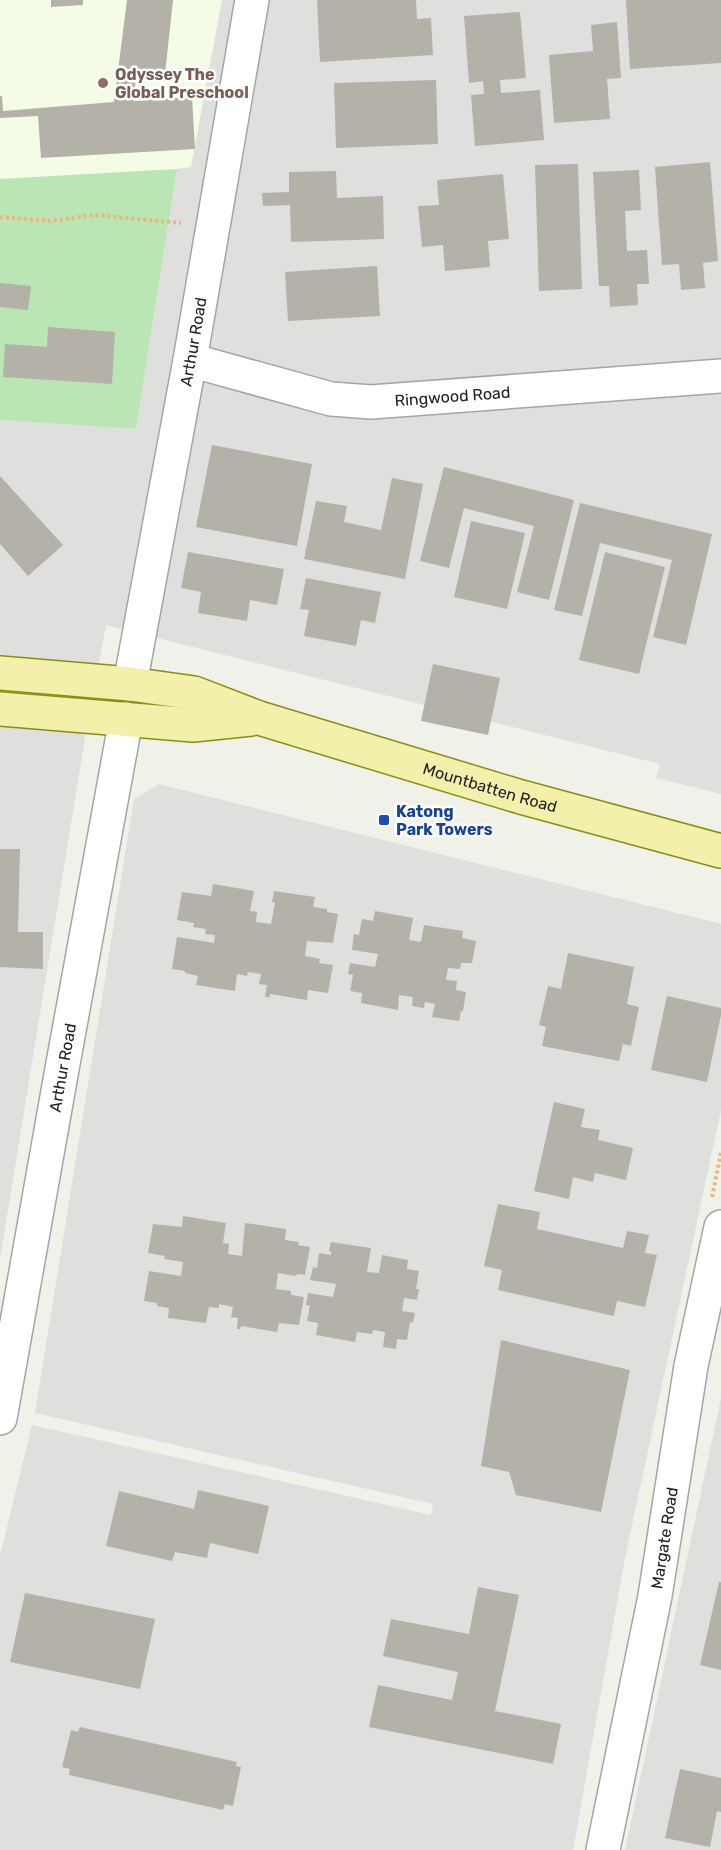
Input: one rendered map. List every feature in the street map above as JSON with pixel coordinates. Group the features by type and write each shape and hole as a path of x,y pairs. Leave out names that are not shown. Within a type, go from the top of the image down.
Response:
{"main road":[{"name":"Mountbatten Road","path":"0,674 130,684 194,693 259,718 521,797 721,851"},
{"name":"Mountbatten Road","path":"0,709 193,725 259,718"}],"street":[{"name":"Arthur Road","path":"130,684 190,360 252,0"},
{"name":"Ringwood Road","path":"190,360 331,399 371,402 721,376"},
{"name":"Arthur Road","path":"0,1418 126,719"},
{"name":"Margate Road","path":"603,1850 655,1596 691,1366 721,1227"}],"path":[{"path":"0,217 50,221 94,215 185,223"}],"shaded area":[{"name":"Odyssey The Global Preschool","path":"0,0 222,0 191,167 0,179"},
{"path":"204,0 721,0 721,794 656,778 660,764 106,625 85,738 0,1259 0,420 136,429"},
{"path":"159,784 721,924 721,1110 625,1558 573,1850 0,1850 0,1556 32,1425 431,1515 433,1504 35,1413 134,799"},
{"path":"721,1398 721,1850 625,1850"}],"green space":[{"path":"177,169 136,429 0,420 0,179"}],"building":[{"path":"51,0 83,0 83,5 51,7"},
{"path":"127,0 173,0 165,74 137,71 133,101 192,97 195,149 41,158 38,116 0,118 0,96 2,96 3,111 114,102"},
{"path":"317,0 416,0 417,19 431,18 433,55 320,62"},
{"path":"626,0 721,0 721,63 630,69"},
{"path":"520,12 526,78 500,80 501,93 540,90 544,140 475,146 471,95 484,94 483,81 469,83 464,16"},
{"path":"617,22 621,78 607,79 610,119 554,123 549,55 593,51 591,25"},
{"path":"436,80 438,144 336,148 334,83"},
{"path":"710,162 718,261 703,263 705,288 681,290 679,264 662,265 655,167"},
{"path":"578,164 582,289 539,291 535,165"},
{"path":"639,170 641,210 625,211 627,251 647,250 649,284 637,284 638,305 610,307 609,286 599,286 593,172"},
{"path":"336,171 337,198 383,196 384,239 291,242 290,205 263,206 262,193 289,192 289,172"},
{"path":"503,174 509,239 488,241 490,267 445,271 443,245 422,247 418,206 439,205 437,180"},
{"path":"377,266 380,316 288,321 285,272"},
{"path":"0,283 31,286 28,310 0,307"},
{"path":"48,327 115,332 112,384 3,377 5,344 47,347"},
{"path":"212,445 312,464 297,546 196,527"},
{"path":"444,467 574,500 549,600 517,592 534,526 464,508 449,568 420,561"},
{"path":"0,476 63,545 28,576 0,544"},
{"path":"392,478 423,484 405,579 304,559 316,501 347,506 344,522 381,530"},
{"path":"580,503 712,534 686,645 653,637 672,560 600,543 582,616 554,610"},
{"path":"471,521 525,533 507,609 454,597"},
{"path":"188,552 284,569 277,605 250,600 247,621 198,613 201,592 181,588"},
{"path":"605,552 665,567 639,674 579,660"},
{"path":"306,578 381,592 375,623 361,620 356,646 304,636 309,610 300,609"},
{"path":"433,664 500,678 488,735 421,721"},
{"path":"0,849 20,849 18,932 43,932 43,969 0,967"},
{"path":"213,884 254,891 250,911 257,912 256,922 271,924 275,903 272,902 274,891 315,897 313,907 327,909 327,912 338,914 333,943 307,941 305,956 320,959 319,963 333,965 328,993 308,990 307,1000 270,994 270,997 265,997 267,985 259,984 261,974 248,972 247,976 237,974 235,991 196,985 198,976 172,969 177,937 214,943 215,935 205,934 206,929 193,927 194,923 177,920 182,892 211,896"},
{"path":"375,911 413,918 409,940 421,942 424,925 463,931 462,938 476,941 472,963 461,963 460,969 448,968 446,980 457,981 456,990 466,992 459,1021 432,1017 435,1004 425,1002 424,1008 412,1006 413,997 399,995 398,1010 361,1003 362,993 350,991 353,975 348,974 350,963 375,967 378,954 352,950 354,934 359,935 362,919 373,921"},
{"path":"568,953 634,967 627,1004 639,1007 631,1046 623,1044 619,1061 542,1046 546,1027 539,1025 548,986 561,989"},
{"path":"667,996 721,1008 707,1082 651,1070"},
{"path":"554,1102 585,1109 581,1127 600,1130 598,1140 633,1148 626,1180 595,1173 593,1182 573,1177 569,1199 534,1191"},
{"path":"498,1204 540,1212 537,1229 623,1248 627,1231 649,1235 645,1253 657,1255 645,1307 617,1301 614,1316 498,1290 502,1270 484,1266"},
{"path":"183,1216 226,1223 223,1243 229,1244 228,1254 242,1256 245,1223 286,1229 285,1240 299,1242 298,1245 310,1247 305,1275 278,1273 276,1289 291,1291 291,1295 304,1297 299,1325 279,1323 277,1332 241,1326 237,1329 238,1318 231,1317 233,1307 219,1304 219,1308 209,1307 206,1323 168,1318 169,1308 144,1301 149,1271 181,1276 183,1262 164,1259 165,1256 148,1253 153,1224 182,1227"},
{"path":"331,1242 371,1248 367,1272 379,1273 382,1255 408,1260 407,1269 419,1271 417,1300 404,1298 402,1311 415,1313 413,1323 410,1322 407,1340 397,1339 396,1349 383,1347 385,1332 373,1330 372,1334 357,1332 355,1342 316,1335 318,1323 307,1321 310,1306 306,1305 308,1293 333,1297 336,1284 310,1280 313,1267 317,1268 319,1253 331,1255 329,1251"},
{"path":"501,1340 630,1370 601,1512 516,1495 509,1472 481,1466"},
{"path":"198,1490 269,1506 258,1554 210,1543 207,1558 175,1552 172,1561 106,1546 119,1491 194,1509"},
{"path":"719,1582 721,1582 721,1670 700,1665"},
{"path":"478,1587 519,1595 495,1711 561,1724 553,1764 369,1727 378,1685 452,1700 458,1672 383,1656 391,1619 469,1634"},
{"path":"25,1593 155,1619 140,1689 10,1662"},
{"path":"80,1727 237,1762 236,1766 241,1767 233,1806 225,1804 223,1810 69,1775 70,1769 62,1767 71,1730 78,1732"},
{"path":"680,1769 721,1778 721,1812 717,1811 710,1847 665,1838"}],"place":[{"name":"Odyssey The Global Preschool","path":"103,83"},
{"name":"Katong Park Towers","path":"384,820"}]}
